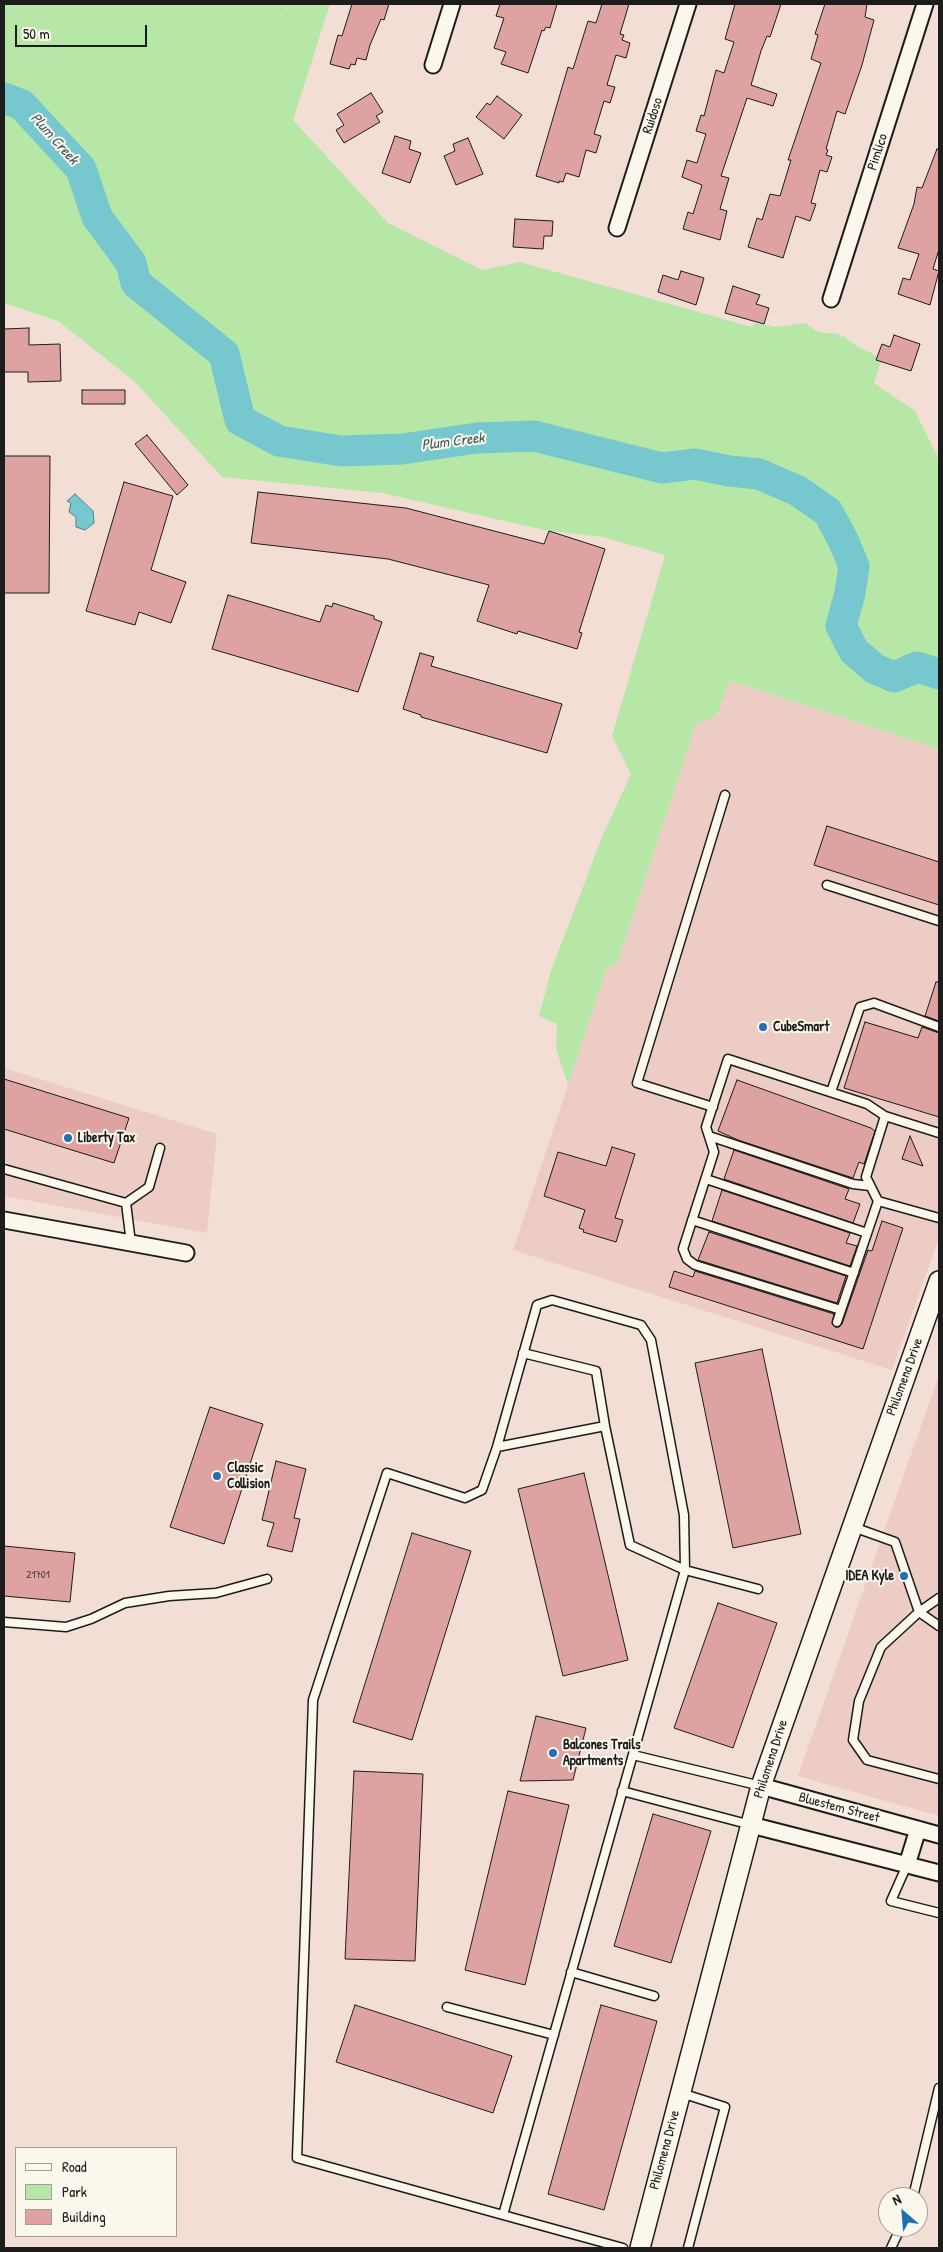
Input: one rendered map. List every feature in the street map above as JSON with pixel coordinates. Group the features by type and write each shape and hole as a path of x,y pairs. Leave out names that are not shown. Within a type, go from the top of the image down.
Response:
{"street":[{"path":"432,66 452,4"},
{"name":"Ruidoso","path":"617,228 688,4"},
{"name":"Pimlico","path":"832,299 925,4"},
{"path":"4,1220 186,1253"},
{"name":"Philomena Drive","path":"640,2248 761,1786 939,1281"},
{"name":"Bluestem Street","path":"761,1786 939,1835"},
{"path":"751,1825 939,1873"},
{"path":"907,1865 918,1829"}],"lane":[{"path":"713,1106 637,1083 725,795"},
{"path":"827,885 939,921"},
{"path":"831,1092 860,1008 874,1003 939,1027"},
{"path":"841,1310 695,1265 687,1259 683,1250 714,1152 706,1127 728,1059 867,1104 885,1116 939,1133"},
{"path":"837,1322 878,1202 866,1177 885,1116"},
{"path":"709,1136 853,1184 870,1186"},
{"path":"126,1203 149,1187 160,1148"},
{"path":"4,1169 126,1203"},
{"path":"706,1179 867,1234"},
{"path":"878,1202 939,1218"},
{"path":"126,1203 131,1243"},
{"path":"692,1220 854,1273"},
{"path":"503,2215 685,1570 684,1515 651,1340 641,1325 552,1300 537,1305 497,1447 482,1490 465,1498 387,1473 313,1700 297,2158 503,2215 624,2248"},
{"path":"523,1353 596,1371 605,1426 630,1545 685,1570 758,1589"},
{"path":"497,1447 605,1426"},
{"path":"852,1526 895,1542 919,1612 939,1626"},
{"path":"4,1622 66,1627 91,1619 125,1602 169,1596 216,1593 267,1579"},
{"path":"939,1598 919,1612 881,1647 860,1701 853,1740 867,1760 939,1779"},
{"path":"633,1754 761,1786"},
{"path":"622,1791 751,1825"},
{"path":"907,1865 891,1901 939,1912"},
{"path":"571,1972 654,1996"},
{"path":"448,2007 554,2035"},
{"path":"915,2187 939,2088"},
{"path":"681,2093 725,2107 688,2248"}],"shaded area":[{"name":"CubeSmart","path":"730,681 939,749 939,1238 892,1370 513,1250 607,968 618,962 696,724 716,715"},
{"path":"4,1068 217,1134 207,1233 4,1196"},
{"name":"IDEA Kyle","path":"939,1375 939,1816 798,1776"}],"green space":[{"path":"4,4 288,4 285,16 289,4 330,4 293,120 388,223 482,270 520,262 752,327 754,323 776,327 805,323 818,332 839,334 840,337 843,336 855,345 877,356 881,361 874,383 915,411 939,460 939,749 730,681 716,716 696,724 618,962 607,968 568,1085 556,1048 557,1024 539,1016 551,971 602,837 631,774 612,736 665,555 603,537 549,531 382,493 222,477 134,381 58,321 4,303"}],"water":[{"path":"75,494 93,511 94,523 85,530 76,527 76,517 69,512 71,503 67,501"}],"building":[{"path":"352,4 389,4 384,20 381,19 370,45 366,60 357,58 355,65 351,64 349,69 330,64 338,35 342,36"},
{"path":"500,4 557,4 550,28 546,27 544,31 542,30 528,73 501,64 506,52 494,48 504,18 496,16"},
{"path":"602,4 629,4 620,34 624,35 622,40 630,43 626,58 616,55 607,85 615,87 610,103 604,101 594,134 601,136 596,153 586,150 579,177 566,173 563,182 559,181 559,183 536,176 568,67 573,69 588,21 596,23"},
{"path":"735,4 781,4 770,37 767,36 761,51 751,85 777,94 773,106 747,98 721,176 729,178 720,209 727,211 720,240 683,229 688,212 693,214 702,185 682,177 687,160 697,163 706,134 696,131 701,115 704,116 716,70 724,73 734,42 725,39"},
{"path":"825,4 867,4 865,17 874,20 862,65 845,114 837,111 826,149 828,150 826,155 832,157 827,172 820,170 811,203 816,204 810,221 796,216 783,258 748,247 757,218 762,220 770,194 780,196 791,160 788,160 821,63 811,59 818,35 815,34"},
{"path":"371,93 383,112 376,116 380,122 344,143 336,130 344,125 337,114"},
{"path":"497,96 522,115 504,139 476,117 487,103 490,105"},
{"path":"395,136 411,141 409,149 421,153 410,183 382,173"},
{"path":"468,138 483,174 456,185 444,156 455,151 453,144"},
{"path":"937,149 939,149 939,249 933,269 939,271 930,305 898,294 903,278 910,280 919,254 898,248 914,204 917,187 922,188"},
{"path":"515,219 553,221 552,236 544,236 543,249 513,247"},
{"path":"681,271 704,278 696,305 658,292 663,275 678,280"},
{"path":"733,286 760,295 756,304 769,308 764,324 725,313"},
{"path":"29,328 29,345 60,344 61,381 28,382 28,372 4,372 4,329"},
{"path":"894,335 920,344 911,371 876,360 882,344 890,347"},
{"path":"82,390 125,390 125,404 82,404"},
{"path":"147,435 188,485 177,495 135,444"},
{"path":"4,456 50,456 49,593 4,593"},
{"path":"124,482 173,496 151,570 186,582 171,623 139,612 135,625 86,611"},
{"path":"258,492 406,508 544,544 549,531 605,549 579,632 582,633 577,649 518,631 517,634 477,621 489,585 388,559 251,543"},
{"path":"228,595 320,622 326,605 332,607 333,603 374,616 374,619 382,622 358,692 212,649"},
{"path":"420,653 434,657 431,666 562,704 547,753 421,717 421,715 403,709"},
{"path":"827,826 939,862 939,905 814,865"},
{"path":"936,982 939,982 939,1021 925,1016"},
{"path":"865,1022 918,1038 922,1027 939,1033 939,1117 844,1088"},
{"path":"4,1079 129,1118 114,1163 4,1129"},
{"path":"737,1080 871,1128 875,1131 864,1164 859,1162 853,1178 738,1140 718,1131"},
{"path":"910,1136 923,1166 902,1159"},
{"path":"612,1147 635,1154 615,1218 623,1220 616,1242 583,1232 584,1230 579,1228 585,1210 544,1196 558,1152 606,1166"},
{"path":"734,1150 849,1189 845,1199 860,1204 853,1223 724,1179"},
{"path":"722,1190 850,1233 846,1243 857,1246 850,1266 712,1221"},
{"path":"882,1221 903,1228 863,1349 669,1287 674,1271 693,1277 695,1271 834,1314 832,1324 835,1327 839,1327 842,1324 868,1250 872,1251"},
{"path":"709,1232 846,1276 837,1303 698,1260"},
{"path":"762,1349 801,1534 733,1548 695,1363"},
{"name":"Classic Collision","path":"210,1407 263,1424 224,1544 170,1527"},
{"path":"276,1461 306,1469 294,1518 300,1519 292,1552 267,1546 274,1523 262,1520"},
{"path":"584,1473 628,1660 563,1676 518,1489"},
{"path":"412,1533 471,1551 412,1740 353,1722"},
{"path":"4,1546 75,1553 70,1602 4,1596"},
{"path":"718,1603 777,1623 733,1748 674,1728"},
{"name":"Balcones Trails Apartments","path":"536,1716 586,1728 573,1780 520,1781"},
{"path":"354,1771 423,1774 415,1961 345,1959"},
{"path":"508,1791 569,1805 525,1985 465,1970"},
{"path":"653,1814 711,1831 671,1963 614,1946"},
{"path":"355,2005 512,2056 493,2113 336,2062"},
{"path":"601,2005 657,2021 604,2210 548,2194"}],"waterway":[{"name":"Plum Creek","path":"4,98 22,105 81,169 97,217 131,263 136,283 224,354 240,420 279,441 341,451 402,449 477,438 534,436 662,468 695,464 729,471 759,474 798,491 828,512 854,566 850,593 841,626 854,651 875,669 894,677 917,667 939,674"}],"place":[{"name":"CubeSmart","path":"763,1027"},
{"name":"Liberty Tax","path":"68,1138"},
{"name":"Classic Collision","path":"217,1476"},
{"name":"IDEA Kyle","path":"904,1576"},
{"name":"Balcones Trails Apartments","path":"553,1753"}]}
